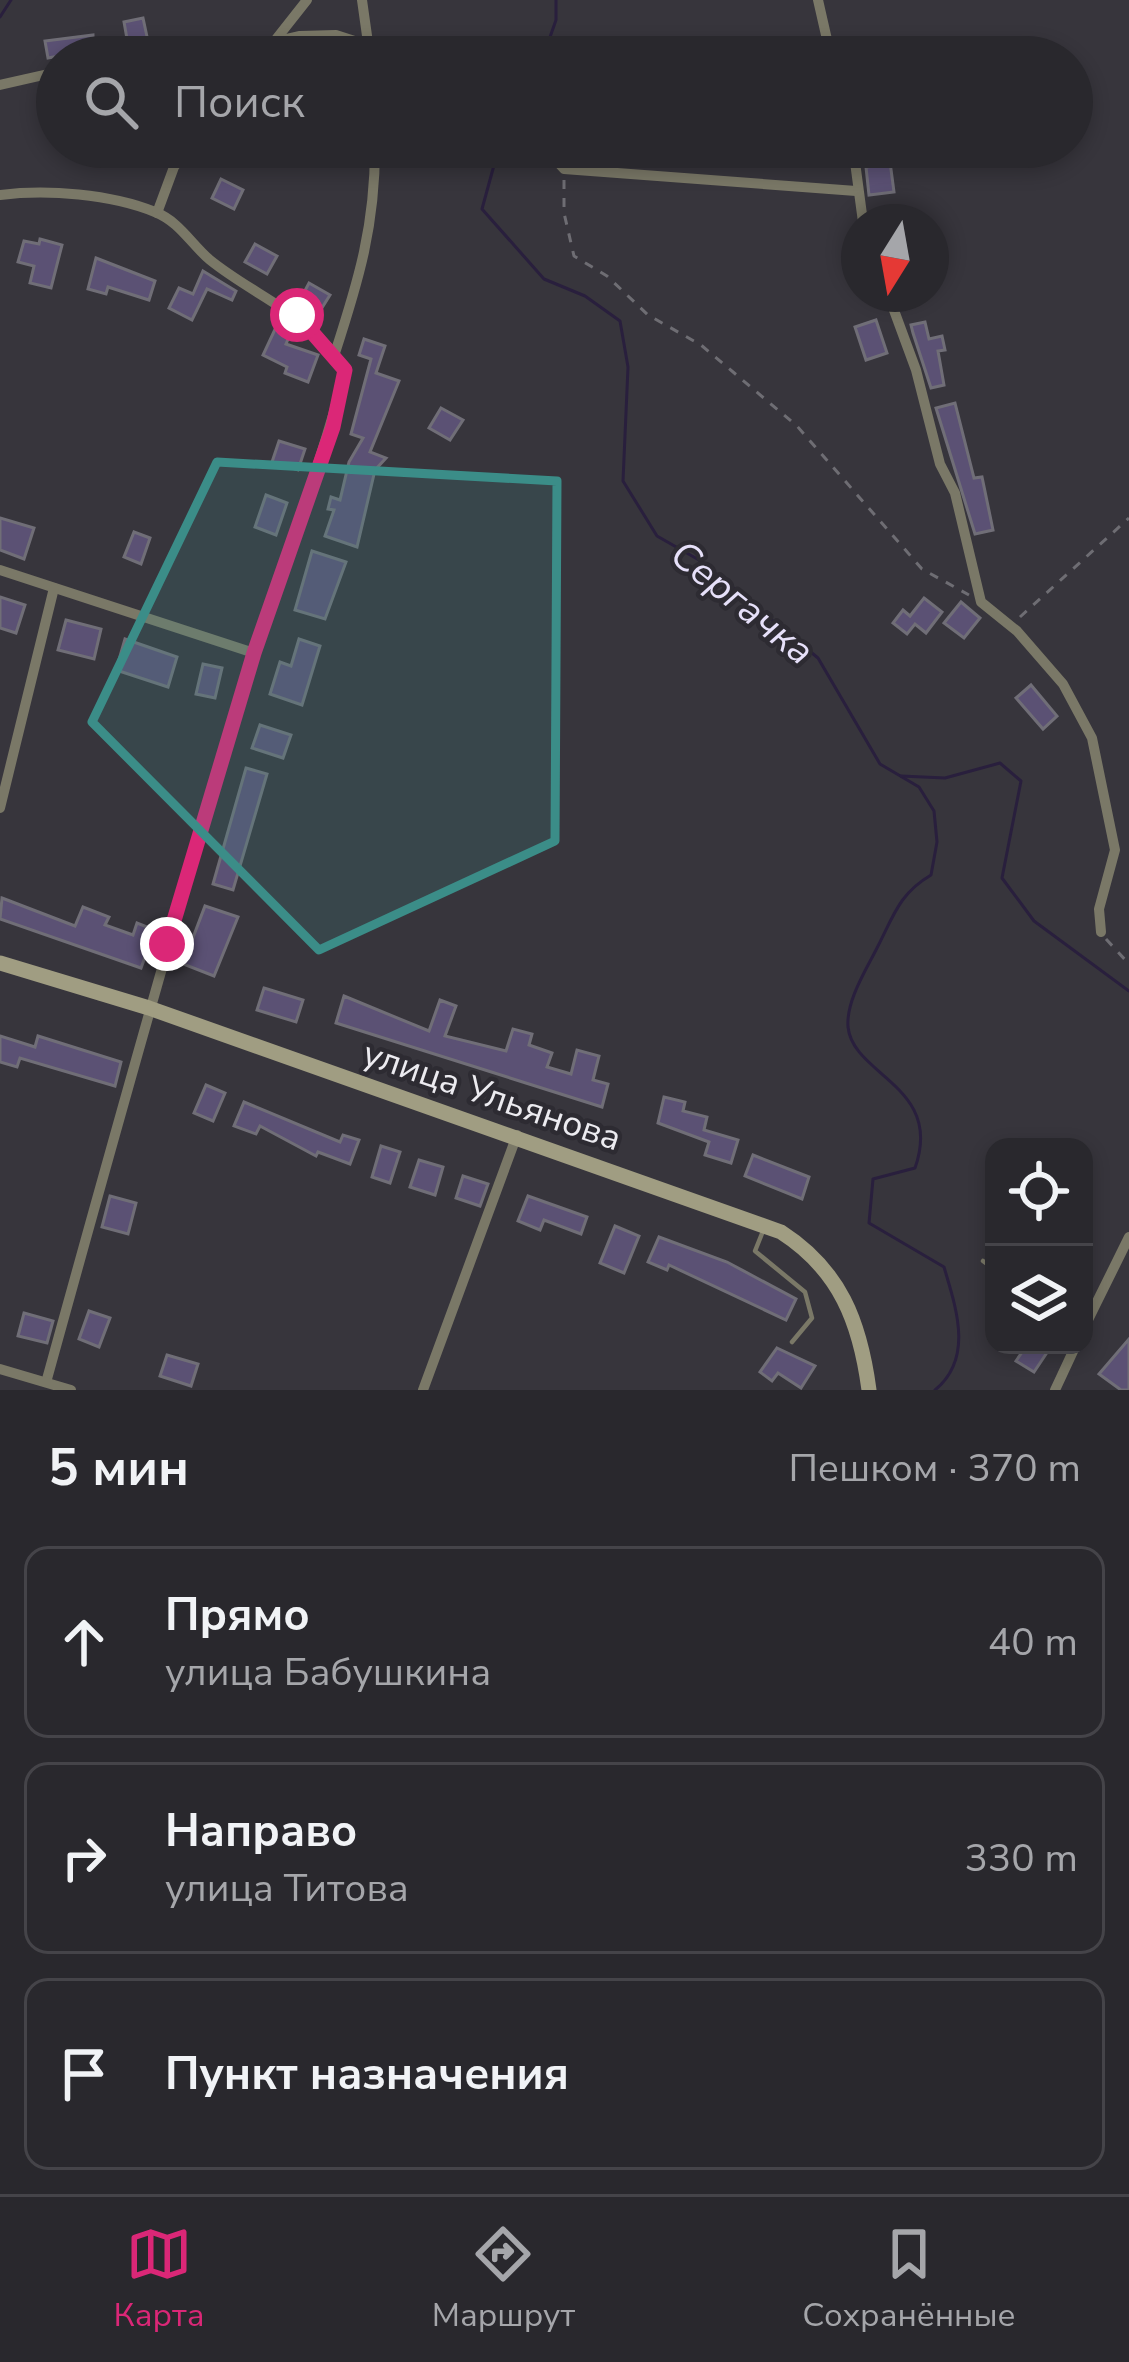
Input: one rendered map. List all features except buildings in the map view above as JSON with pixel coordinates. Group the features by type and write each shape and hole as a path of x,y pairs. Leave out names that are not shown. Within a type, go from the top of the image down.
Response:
{"main road":[{"name":"улица Ульянова","path":"0,963 149,1008 765,1226 810,1251 830,1273 859,1335 869,1390"}],"street":[{"path":"279,36 308,0"},
{"path":"362,0 368,36"},
{"path":"818,0 826,36"},
{"path":"300,36 338,36"},
{"path":"0,86 36,77"},
{"path":"157,213 174,168"},
{"path":"335,353 367,256 375,212 375,168"},
{"path":"854,168 859,204"},
{"path":"564,169 856,191"},
{"path":"0,195 37,190 157,213 208,259 297,315 335,353 345,370 333,427 254,653 149,1008 47,1378"},
{"path":"895,312 916,370 940,464 955,493 982,602 1063,684 1092,738 1115,850 1099,909 1101,932"},
{"path":"0,570 254,653"},
{"path":"0,808 54,588"},
{"path":"422,1390 517,1135"},
{"path":"1093,1310 1129,1237"},
{"path":"1055,1390 1072,1354"},
{"path":"0,1369 47,1378 71,1390"}],"lane":[{"path":"765,1226 755,1251 805,1292 812,1318 792,1342"}],"path":[{"path":"564,169 564,213 574,256 607,276 648,315 701,345 781,413 922,569 982,602"},
{"path":"1010,626 1129,518"},
{"path":"1101,932 1129,964"}],"highlighted area":[{"path":"217,462 557,481 555,841 319,950 92,722"}],"waterway":[{"path":"0,17 11,0"},
{"name":"Сергачка","path":"550,36 556,0"},
{"name":"Сергачка","path":"493,168 482,209 544,279 585,296 620,321 628,367 623,481 657,536 699,560 818,658 880,764 919,787 934,811 937,842 931,875 911,890 893,915 853,996 848,1027 854,1044 908,1100 917,1118 921,1140 915,1168 873,1179 869,1223 944,1267 957,1315 958,1348 955,1363 935,1390"},
{"path":"901,776 945,778 1000,763 1021,781 1002,878 1034,921 1129,991"}],"route":[{"path":"167,944 254,653 333,427 345,370 335,353 297,315"}]}
